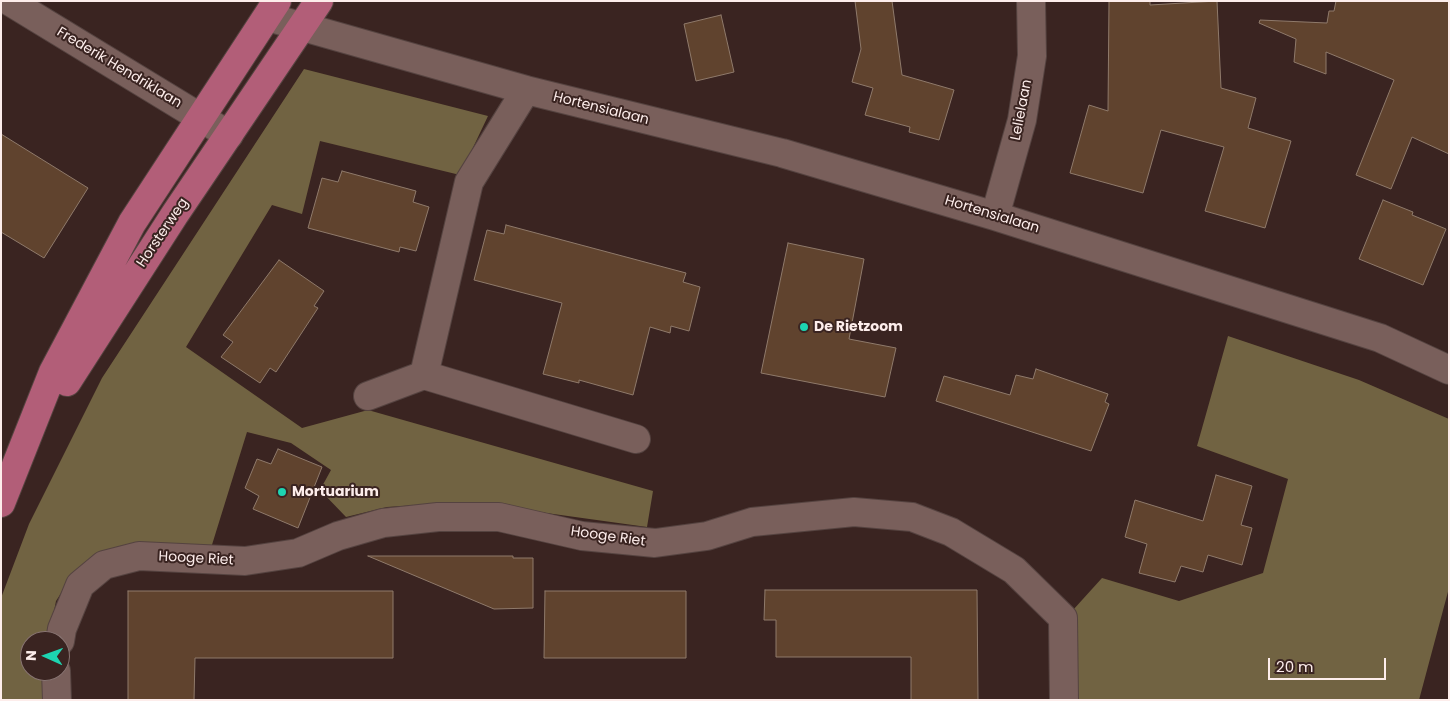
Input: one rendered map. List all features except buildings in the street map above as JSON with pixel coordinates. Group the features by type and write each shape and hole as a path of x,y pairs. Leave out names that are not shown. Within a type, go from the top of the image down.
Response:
{"main road":[{"name":"Horsterweg","path":"14,469 84,354 319,1"},
{"name":"Horsterweg","path":"1,503 53,372 132,223 272,9"}],"street":[{"name":"Frederik Hendriklaan","path":"9,1 229,135"},
{"name":"Lelielaan","path":"995,216 1022,120 1032,56 1031,1"},
{"name":"Hortensialaan","path":"272,9 303,26 526,90 782,153 995,216 1380,338 1449,370"},
{"path":"424,375 470,182 526,90"},
{"path":"368,396 424,375 636,439"},
{"name":"Hooge Riet","path":"62,631 80,585 104,565 139,556 246,561 298,553 338,536 383,523 438,517 499,517 582,536 655,543 707,536 752,522 854,512 912,517 951,532 1014,570 1063,618 1064,700"},
{"path":"56,681 57,700"}],"shaded area":[{"path":"304,69 488,116 460,175 320,141 302,214 272,205 186,347 302,428 368,410 653,491 647,527 467,502 387,507 346,517 320,490 331,470 291,443 247,432 211,548 74,573 56,601 50,631 20,631 20,681 43,681 44,700 1,700 1,598 29,524 102,378"},
{"path":"1228,336 1359,380 1449,419 1449,588 1419,700 1074,700 1073,610 1102,578 1179,601 1263,573 1288,479 1197,446"}],"place":[{"name":"De Rietzoom","path":"804,327"},
{"name":"Mortuarium","path":"282,492"}]}
